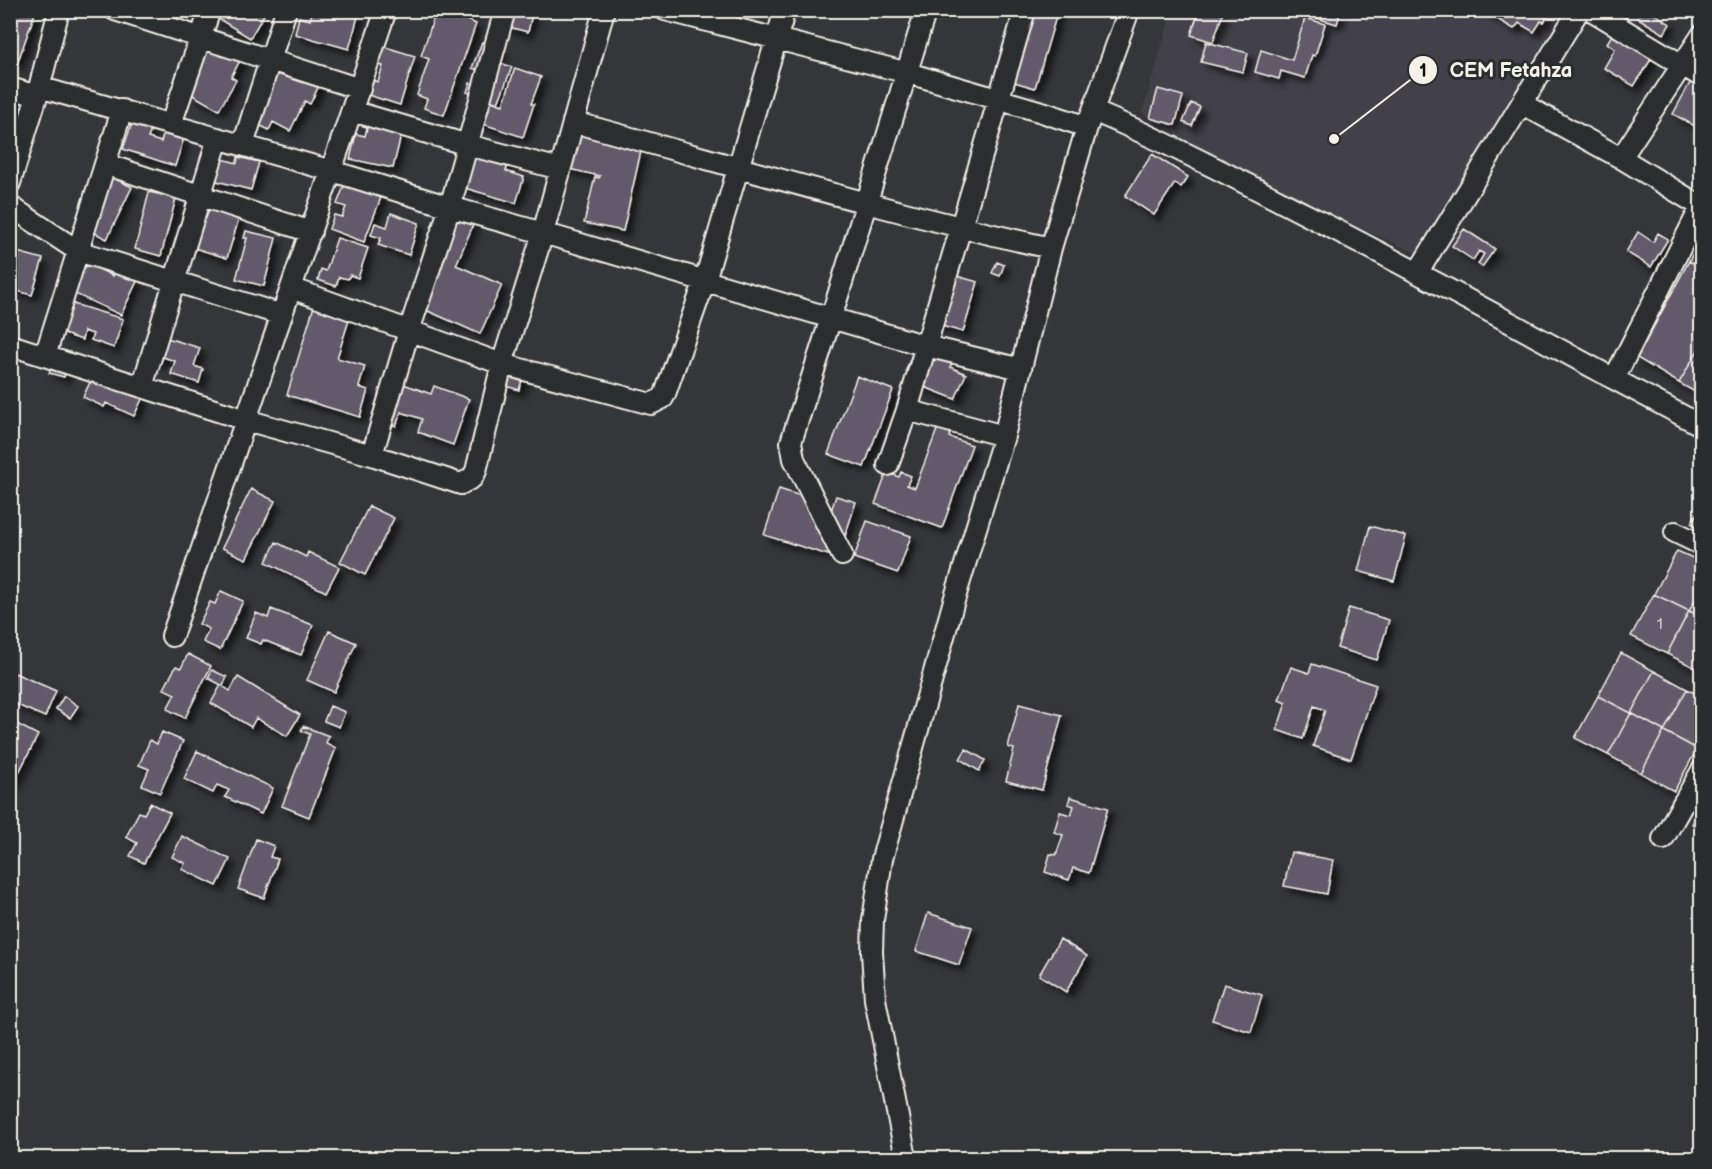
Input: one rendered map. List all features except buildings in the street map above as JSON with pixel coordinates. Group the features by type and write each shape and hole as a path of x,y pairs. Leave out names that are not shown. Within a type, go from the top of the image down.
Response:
{"street":[{"path":"10,183 38,92 59,10"},
{"path":"115,10 140,14 201,38 360,89"},
{"path":"171,124 210,10"},
{"path":"243,145 286,10"},
{"path":"172,636 386,10"},
{"path":"372,455 409,331 450,207 505,10"},
{"path":"10,345 246,420 372,455 461,484 466,482 476,471 502,364 543,232 604,10"},
{"path":"665,10 999,99 1090,119 1162,141 1418,272 1701,426"},
{"path":"291,288 502,364 651,404 663,398 705,280 785,10"},
{"path":"842,555 791,450 791,442 926,10"},
{"path":"888,465 907,410 1025,10"},
{"path":"906,1158 875,999 873,920 882,859 953,604 1004,436 1051,248 1090,119 1129,10"},
{"path":"1418,272 1579,10"},
{"path":"1592,10 1701,77"},
{"path":"1621,158 1701,35"},
{"path":"10,88 122,110 926,346 1021,369"},
{"path":"1522,104 1621,158 1701,206 1614,379"},
{"path":"45,356 122,110"},
{"path":"352,111 560,169"},
{"path":"573,122 866,204 1051,248"},
{"path":"142,387 218,138"},
{"path":"105,164 311,232"},
{"path":"10,206 78,251 282,315"},
{"path":"907,410 1004,436"},
{"path":"1675,532 1701,545"},
{"path":"1663,839 1701,770"}],"shaded area":[{"path":"1172,11 1565,11 1416,253 1220,165 1142,113"}],"place":[{"name":"CEM Fetahza","path":"1334,139"}]}
